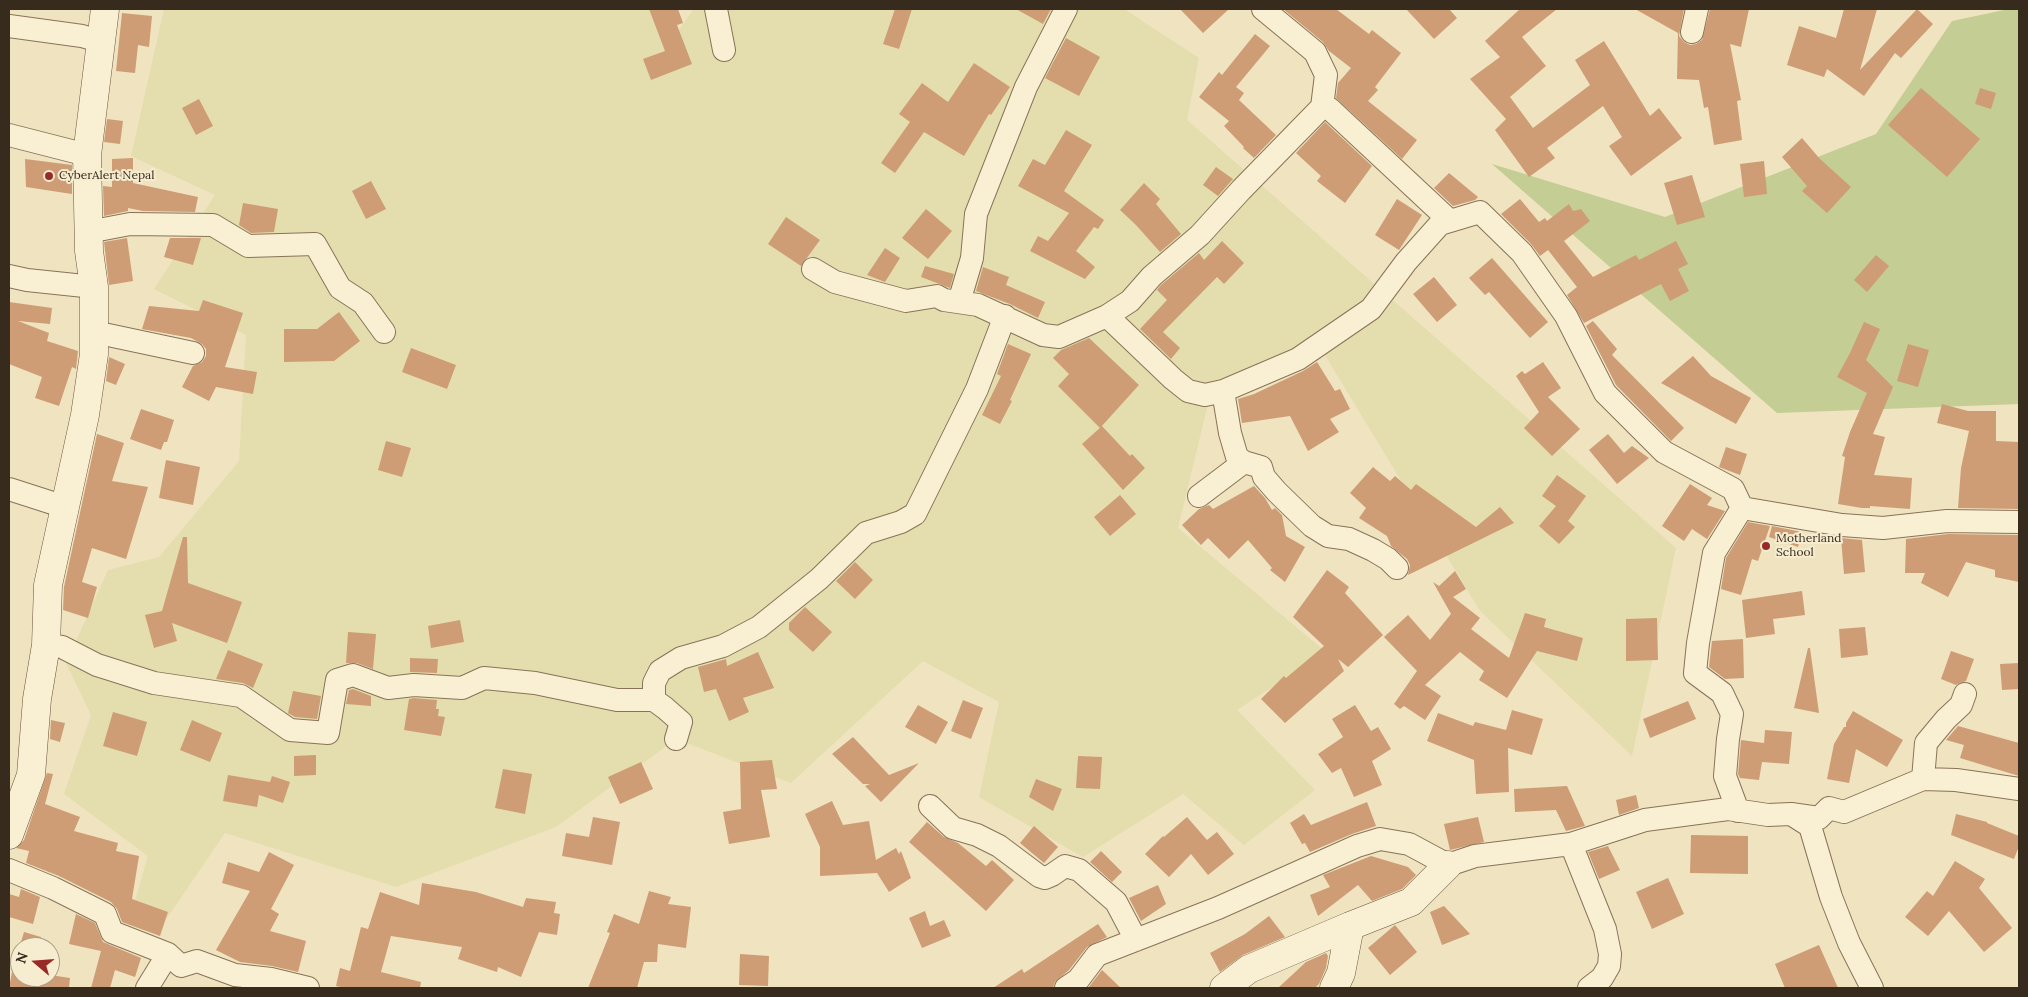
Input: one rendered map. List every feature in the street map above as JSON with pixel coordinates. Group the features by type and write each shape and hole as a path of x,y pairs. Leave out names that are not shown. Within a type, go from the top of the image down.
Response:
{"street":[{"path":"9,835 31,775 37,699 46,645 48,585 86,415 94,354 94,287 88,232 87,155 105,9"},
{"path":"716,9 724,50"},
{"path":"959,302 972,258 976,214 1026,87 1066,9"},
{"path":"813,269 834,282 906,301 937,296 944,300 978,305 1043,335 1058,336 1107,316 1130,301 1152,276 1200,235 1322,107 1326,75 1315,52 1263,9"},
{"path":"1692,32 1697,9"},
{"path":"9,26 82,36 102,42"},
{"path":"1322,107 1330,109 1450,221"},
{"path":"9,135 87,155"},
{"path":"1107,316 1173,380 1188,391 1205,395 1223,391 1298,360 1371,309 1406,262 1440,224 1480,212 1522,253 1566,316 1605,393 1664,452 1733,489 1742,508"},
{"path":"88,232 130,224 213,225 248,246 315,244 340,288 363,303 384,332"},
{"path":"9,276 27,280 94,287"},
{"path":"654,700 654,683 660,671 682,658 723,646 759,628 819,579 866,533 901,522 915,514 977,389 1005,316"},
{"path":"94,332 194,353"},
{"path":"1223,391 1230,434 1237,457 1244,462 1261,466 1264,476 1277,492 1312,526 1328,536 1349,539 1373,550 1388,558 1397,568"},
{"path":"1199,496 1244,462"},
{"path":"9,489 65,507"},
{"path":"1742,508 1842,525 1883,528 1947,521 2019,522"},
{"path":"1738,811 1725,776 1732,714 1722,693 1695,673 1698,642 1714,553 1742,508"},
{"path":"46,645 62,647 96,665 154,683 241,696 290,730 328,733 337,680 353,675 388,688 414,685 462,688 484,678 535,683 617,700 654,700 681,722 676,739"},
{"path":"1922,779 1926,743 1961,705 1965,694"},
{"path":"1224,988 1249,969 1411,902 1448,865 1475,856 1571,844 1645,820 1728,809 1768,815 1791,814 1818,818 1829,808 1844,812 1922,779 1956,780 2019,789"},
{"path":"930,806 953,828 978,835 999,846 1040,876 1045,878 1065,866 1079,870 1116,902 1136,940"},
{"path":"1791,814 1810,826 1831,897 1849,943 1872,988"},
{"path":"1066,988 1078,980 1096,955 1248,895 1357,846 1380,839 1409,844 1448,865"},
{"path":"1571,844 1605,929 1610,954 1609,966 1602,978 1589,988"},
{"path":"9,870 52,888 105,914 112,932 168,954 181,966 197,961 235,975 271,979 308,988"},
{"path":"1334,988 1341,973 1350,926"},
{"path":"147,988 168,954"}],"shaded area":[{"path":"164,9 660,9 673,38 694,9 1124,9 1199,58 1187,120 1676,548 1632,756 1480,611 1323,352 1208,404 1178,528 1326,652 1237,710 1315,790 1244,845 1183,794 1083,857 979,797 999,702 923,661 791,783 676,739 556,827 396,887 225,833 167,918 134,904 148,856 64,794 91,715 66,663 108,570 159,557 239,461 246,335 154,289 215,195 131,156"}],"green space":[{"path":"2009,9 2019,9 2019,404 1777,413 1492,164 1665,217 1876,134 1952,21"}],"building":[{"path":"649,9 678,9 683,23 677,25 692,64 651,80 643,59 665,51"},
{"path":"895,9 912,9 899,49 883,44"},
{"path":"1016,9 1051,9 1043,24"},
{"path":"1180,9 1229,9 1203,33"},
{"path":"1283,9 1336,9 1369,34 1372,30 1401,53 1375,87 1378,90 1368,101 1417,140 1402,159 1336,98 1338,83 1351,68 1329,51 1323,42"},
{"path":"1406,9 1449,9 1457,18 1434,39"},
{"path":"1520,9 1557,9 1522,37 1546,66 1510,97 1533,128 1590,85 1575,60 1604,41 1650,116 1659,108 1682,138 1631,176 1609,146 1622,137 1603,106 1547,148 1555,158 1529,177 1495,130 1506,119 1470,79 1500,57 1485,41"},
{"path":"1635,9 1684,9 1679,36 1690,45 1702,40 1710,9 1749,9 1741,47 1730,44 1741,100 1737,101 1742,140 1714,145 1708,107 1704,108 1699,80 1677,79 1678,33"},
{"path":"1844,9 1877,9 1860,70 1917,9 1933,24 1901,58 1895,53 1864,96 1827,69 1824,77 1787,65 1799,26 1836,38"},
{"path":"122,13 152,16 149,47 138,45 135,73 116,71"},
{"path":"1255,34 1270,46 1236,87 1244,93 1239,100 1276,135 1254,158 1224,126 1229,121 1199,97 1219,72 1222,75"},
{"path":"1066,38 1100,57 1079,96 1045,78"},
{"path":"974,63 1010,87 991,115 989,114 964,156 924,132 895,173 881,163 910,122 899,114 922,83 948,102"},
{"path":"1921,88 1980,139 1947,177 1888,125"},
{"path":"1980,88 1996,93 1991,109 1975,104"},
{"path":"199,99 213,126 196,135 182,108"},
{"path":"107,119 123,121 120,144 104,142"},
{"path":"1325,122 1372,166 1345,203 1317,181 1321,176 1296,153"},
{"path":"1066,130 1092,145 1064,191 1104,220 1098,229 1094,227 1076,251 1095,267 1085,279 1030,251 1038,236 1048,241 1069,213 1018,186 1033,159 1045,165"},
{"path":"1802,138 1820,159 1851,187 1827,213 1802,191 1807,186 1782,157"},
{"path":"133,158 133,183 198,197 195,212 143,211 128,208 128,211 104,216 103,186 112,187 112,159"},
{"name":"CyberAlert Nepal","path":"25,159 72,165 72,194 26,187"},
{"path":"1764,161 1767,194 1744,197 1740,164"},
{"path":"1216,167 1233,179 1218,196 1203,185"},
{"path":"1449,173 1478,197 1475,200 1453,206 1434,188"},
{"path":"1692,175 1705,217 1677,225 1664,183"},
{"path":"371,181 386,209 366,219 352,191"},
{"path":"1144,183 1160,199 1156,204 1181,234 1160,252 1120,210"},
{"path":"1397,199 1422,215 1399,250 1375,235"},
{"path":"1520,199 1539,222 1545,218 1547,221 1569,204 1573,211 1581,209 1590,221 1564,241 1593,277 1636,255 1639,260 1676,241 1688,264 1678,269 1689,291 1670,301 1661,284 1584,323 1567,295 1577,287 1548,250 1540,256 1531,244 1501,214"},
{"path":"243,203 278,209 274,232 251,233 239,225"},
{"path":"926,209 952,231 928,259 902,238"},
{"path":"786,217 820,240 801,266 768,244"},
{"path":"127,238 133,281 109,285 104,242"},
{"path":"170,238 201,238 193,265 164,257"},
{"path":"1222,241 1244,263 1224,284 1217,277 1163,332 1180,348 1171,359 1140,329 1167,300 1157,290 1161,285 1199,253 1204,260"},
{"path":"885,248 900,258 885,282 867,275"},
{"path":"1876,255 1889,266 1867,292 1854,280"},
{"path":"1492,258 1548,322 1530,338 1489,292 1485,295 1469,278"},
{"path":"925,266 954,274 950,288 921,277"},
{"path":"983,267 1009,277 1006,285 1045,302 1038,318 1010,304 976,291"},
{"path":"1434,277 1457,305 1437,322 1413,294"},
{"path":"203,300 243,313 225,367 257,372 253,394 216,387 209,401 182,387 193,366 202,362 206,356 206,349 202,344 191,338 142,329 149,306 199,311"},
{"path":"9,302 52,308 50,324 18,321 49,333 47,341 78,351 76,369 72,367 59,406 35,398 42,377 9,364"},
{"path":"339,312 360,341 334,361 284,362 284,329 317,329"},
{"path":"1593,321 1617,349 1612,355 1684,428 1671,441 1616,385 1586,326"},
{"path":"1864,322 1880,329 1866,360 1893,387 1873,434 1885,437 1874,475 1912,478 1910,509 1870,506 1870,508 1862,508 1838,504 1845,457 1842,456 1867,393 1837,377"},
{"path":"1089,338 1139,385 1100,428 1058,386 1069,374 1053,358 1061,350"},
{"path":"1008,344 1031,354 1010,400 1012,401 1000,424 982,415 1001,376 997,374"},
{"path":"1908,344 1929,350 1918,387 1897,381"},
{"path":"411,348 456,365 447,389 402,372"},
{"path":"1693,356 1711,376 1751,398 1736,424 1661,383"},
{"path":"109,357 125,364 116,385 106,381"},
{"path":"1317,362 1335,391 1340,389 1350,409 1330,419 1339,432 1308,451 1290,416 1242,423 1238,399 1254,394 1303,371"},
{"path":"1543,362 1561,388 1548,397 1580,429 1552,456 1524,428 1539,412 1516,376 1522,371 1525,374"},
{"path":"1942,404 1968,411 1996,411 1996,441 2019,442 2019,509 1958,508 1961,468 1969,431 1937,423"},
{"path":"141,409 174,420 167,442 164,442 161,450 130,439"},
{"path":"1102,426 1130,456 1132,454 1145,468 1123,490 1082,444"},
{"path":"97,434 124,443 112,481 148,487 126,559 92,548 82,582 97,587 88,618 63,610 64,587"},
{"path":"1608,434 1624,453 1632,446 1649,458 1617,484 1589,450"},
{"path":"386,441 411,448 402,477 378,470"},
{"path":"1726,447 1747,454 1740,475 1719,467"},
{"path":"166,460 200,467 193,505 159,498"},
{"path":"1373,467 1390,481 1395,476 1411,490 1416,484 1476,527 1500,507 1514,523 1408,575 1410,565 1407,559 1391,546 1387,536 1359,518 1366,508 1350,493"},
{"path":"1557,475 1586,496 1568,521 1575,527 1559,544 1539,526 1556,506 1542,496"},
{"path":"1690,484 1712,498 1707,505 1725,511 1707,539 1692,529 1684,541 1662,526"},
{"path":"1254,486 1265,498 1272,510 1275,508 1282,515 1286,536 1305,547 1285,582 1270,570 1272,568 1248,540 1229,559 1208,538 1201,545 1182,525 1199,509 1209,505 1213,509"},
{"path":"1120,495 1136,514 1110,536 1094,517"},
{"path":"1748,522 1770,526 1758,561 1752,559 1741,595 1721,589 1726,558"},
{"path":"1772,526 1802,532 1798,547 1769,537"},
{"path":"1948,534 2019,535 2019,582 1995,577 1995,570 1966,562 1948,597 1921,583 1925,573 1905,573 1906,539"},
{"path":"183,537 187,537 188,583 242,602 227,643 172,623 177,641 154,648 145,615 162,611"},
{"path":"1841,538 1862,540 1865,572 1844,574"},
{"path":"855,562 873,580 855,599 836,581"},
{"path":"1327,570 1349,587 1345,593 1383,635 1348,667 1338,659 1344,671 1285,723 1261,699 1284,676 1286,678 1324,646 1293,617"},
{"path":"1455,571 1466,589 1453,597 1480,618 1471,629 1509,658 1525,613 1546,619 1544,627 1583,638 1577,661 1537,651 1507,698 1479,680 1484,671 1460,652 1425,685 1441,696 1425,720 1404,706 1400,709 1394,704 1417,671 1384,637 1408,615 1430,640 1451,614 1433,582 1439,586"},
{"path":"1802,591 1805,615 1773,619 1775,634 1746,638 1742,600"},
{"path":"805,607 832,632 813,652 789,630 789,623"},
{"path":"1657,618 1658,660 1626,661 1626,619"},
{"path":"460,620 464,642 431,648 428,626"},
{"path":"1865,627 1868,655 1841,658 1839,629"},
{"path":"348,632 376,634 373,669 357,663 346,663"},
{"path":"1743,639 1744,678 1725,679 1709,667 1712,641"},
{"path":"1808,648 1810,648 1819,713 1794,708"},
{"path":"228,650 263,664 253,688 243,683 216,679"},
{"path":"1951,651 1974,659 1966,681 1956,685 1941,679"},
{"path":"758,652 774,688 743,698 749,712 729,721 716,689 704,692 698,667 726,659 727,666"},
{"path":"410,658 438,659 437,673 410,672"},
{"path":"2019,663 2019,689 2002,690 2000,664"},
{"path":"353,689 371,696 371,706 346,704 349,690"},
{"path":"293,691 321,696 317,719 295,717 288,713"},
{"path":"409,699 437,700 436,709 439,709 438,716 445,717 441,736 404,730"},
{"path":"963,700 983,708 971,739 951,731"},
{"path":"1688,701 1696,719 1650,738 1643,719"},
{"path":"918,705 948,722 936,744 905,727"},
{"path":"1355,705 1371,731 1378,727 1391,749 1372,761 1382,785 1354,797 1341,768 1332,773 1318,754 1343,737 1332,719"},
{"path":"1512,710 1543,719 1532,755 1508,748 1509,792 1476,794 1474,760 1427,741 1438,713 1473,726 1475,722 1506,730"},
{"path":"1853,711 1903,740 1887,767 1856,749 1849,783 1827,779 1834,744 1844,727 1846,727 1846,723"},
{"path":"113,712 147,722 137,756 103,746"},
{"path":"51,720 65,723 60,742 50,739"},
{"path":"192,720 222,733 210,762 180,750"},
{"path":"1958,726 2019,743 2019,776 1960,758 1964,745 1946,740"},
{"path":"1765,730 1792,732 1789,764 1762,762 1759,780 1740,778 1738,774 1741,740 1764,743"},
{"path":"853,737 889,775 919,763 881,802 865,786 870,784 863,784 832,754"},
{"path":"316,755 316,775 294,776 294,756"},
{"path":"1078,756 1102,757 1100,789 1076,788"},
{"path":"772,760 777,789 761,790 770,837 729,844 723,812 741,809 740,762"},
{"path":"641,762 653,789 620,804 608,777"},
{"path":"503,769 532,774 525,814 495,808"},
{"path":"47,773 53,774 45,804 80,817 74,831 118,843 116,851 139,856 132,899 168,912 160,936 122,922 117,909 111,902 59,876 26,863 29,851 16,848 24,840"},
{"path":"228,775 270,782 272,776 290,782 283,803 259,795 257,807 223,801"},
{"path":"1036,779 1062,789 1053,811 1029,797"},
{"path":"1567,786 1585,826 1566,831 1556,810 1515,812 1514,789"},
{"path":"1636,795 1639,808 1619,815 1616,800"},
{"path":"832,801 843,825 869,821 876,860 896,848 899,854 901,851 911,878 889,892 877,873 820,876 820,847 805,814"},
{"path":"1367,802 1376,826 1310,852 1305,843 1302,844 1290,823 1304,814 1311,825"},
{"path":"1956,814 1987,822 2019,836 2019,846 2014,859 1951,835"},
{"path":"593,817 620,822 612,865 562,856 566,833 589,837"},
{"path":"1187,817 1207,840 1217,832 1234,854 1208,875 1191,854 1169,877 1145,854 1163,836"},
{"path":"1478,817 1484,842 1450,850 1444,824"},
{"path":"927,822 944,837 958,843 986,866 992,860 1014,880 986,911 909,842"},
{"path":"1034,826 1058,847 1044,863 1020,843"},
{"path":"1691,835 1748,836 1748,874 1690,873"},
{"path":"1608,846 1620,870 1599,879 1588,852"},
{"path":"1101,851 1122,872 1112,882 1090,862"},
{"path":"269,852 294,865 271,909 279,914 270,931 306,941 298,972 240,962 216,950 250,891 222,883 228,862 259,872"},
{"path":"1371,856 1408,867 1416,875 1402,889 1372,901 1358,885 1318,916 1310,895 1330,887 1323,875"},
{"path":"1955,861 1985,879 1979,888 2012,928 1984,952 1949,911 1928,936 1905,917 1927,891 1933,896"},
{"path":"1668,878 1684,914 1652,929 1636,892"},
{"path":"422,883 476,892 523,907 526,898 556,902 554,913 560,914 557,935 539,932 521,977 498,967 497,972 458,959 462,947 391,936 381,972 421,982 420,988 345,988 336,986 340,968 350,971 361,927 368,929 380,892 419,905"},
{"path":"1158,885 1166,904 1141,921 1129,898"},
{"path":"21,889 40,897 33,924 9,917 9,894 19,897"},
{"path":"649,891 671,897 668,904 691,907 686,948 658,944 657,962 644,962 637,988 588,988 610,933 607,932 614,914 639,924"},
{"path":"1444,906 1470,934 1442,945 1430,912"},
{"path":"925,911 930,926 944,920 951,936 922,948 909,918"},
{"path":"76,914 95,923 103,942 141,958 135,977 115,970 110,988 91,988 101,951 69,944"},
{"path":"1269,916 1285,937 1243,955 1220,972 1210,953 1245,934"},
{"path":"1098,924 1107,937 1087,947 1069,970 1055,982 1053,988 993,988 1022,969 1024,973"},
{"path":"1395,925 1417,952 1390,975 1368,948"},
{"path":"24,932 41,937 22,937"},
{"path":"1819,945 1838,988 1785,988 1775,964"},
{"path":"1326,953 1328,956 1326,968 1319,984 1315,988 1278,988 1306,962"},
{"path":"740,954 769,956 768,986 739,985"},
{"path":"1102,970 1121,988 1088,988"},
{"path":"60,976 70,978 69,988 9,988 10,983 10,987 60,987"}],"place":[{"name":"CyberAlert Nepal","path":"49,176"},
{"name":"Motherland School","path":"1766,546"}]}
